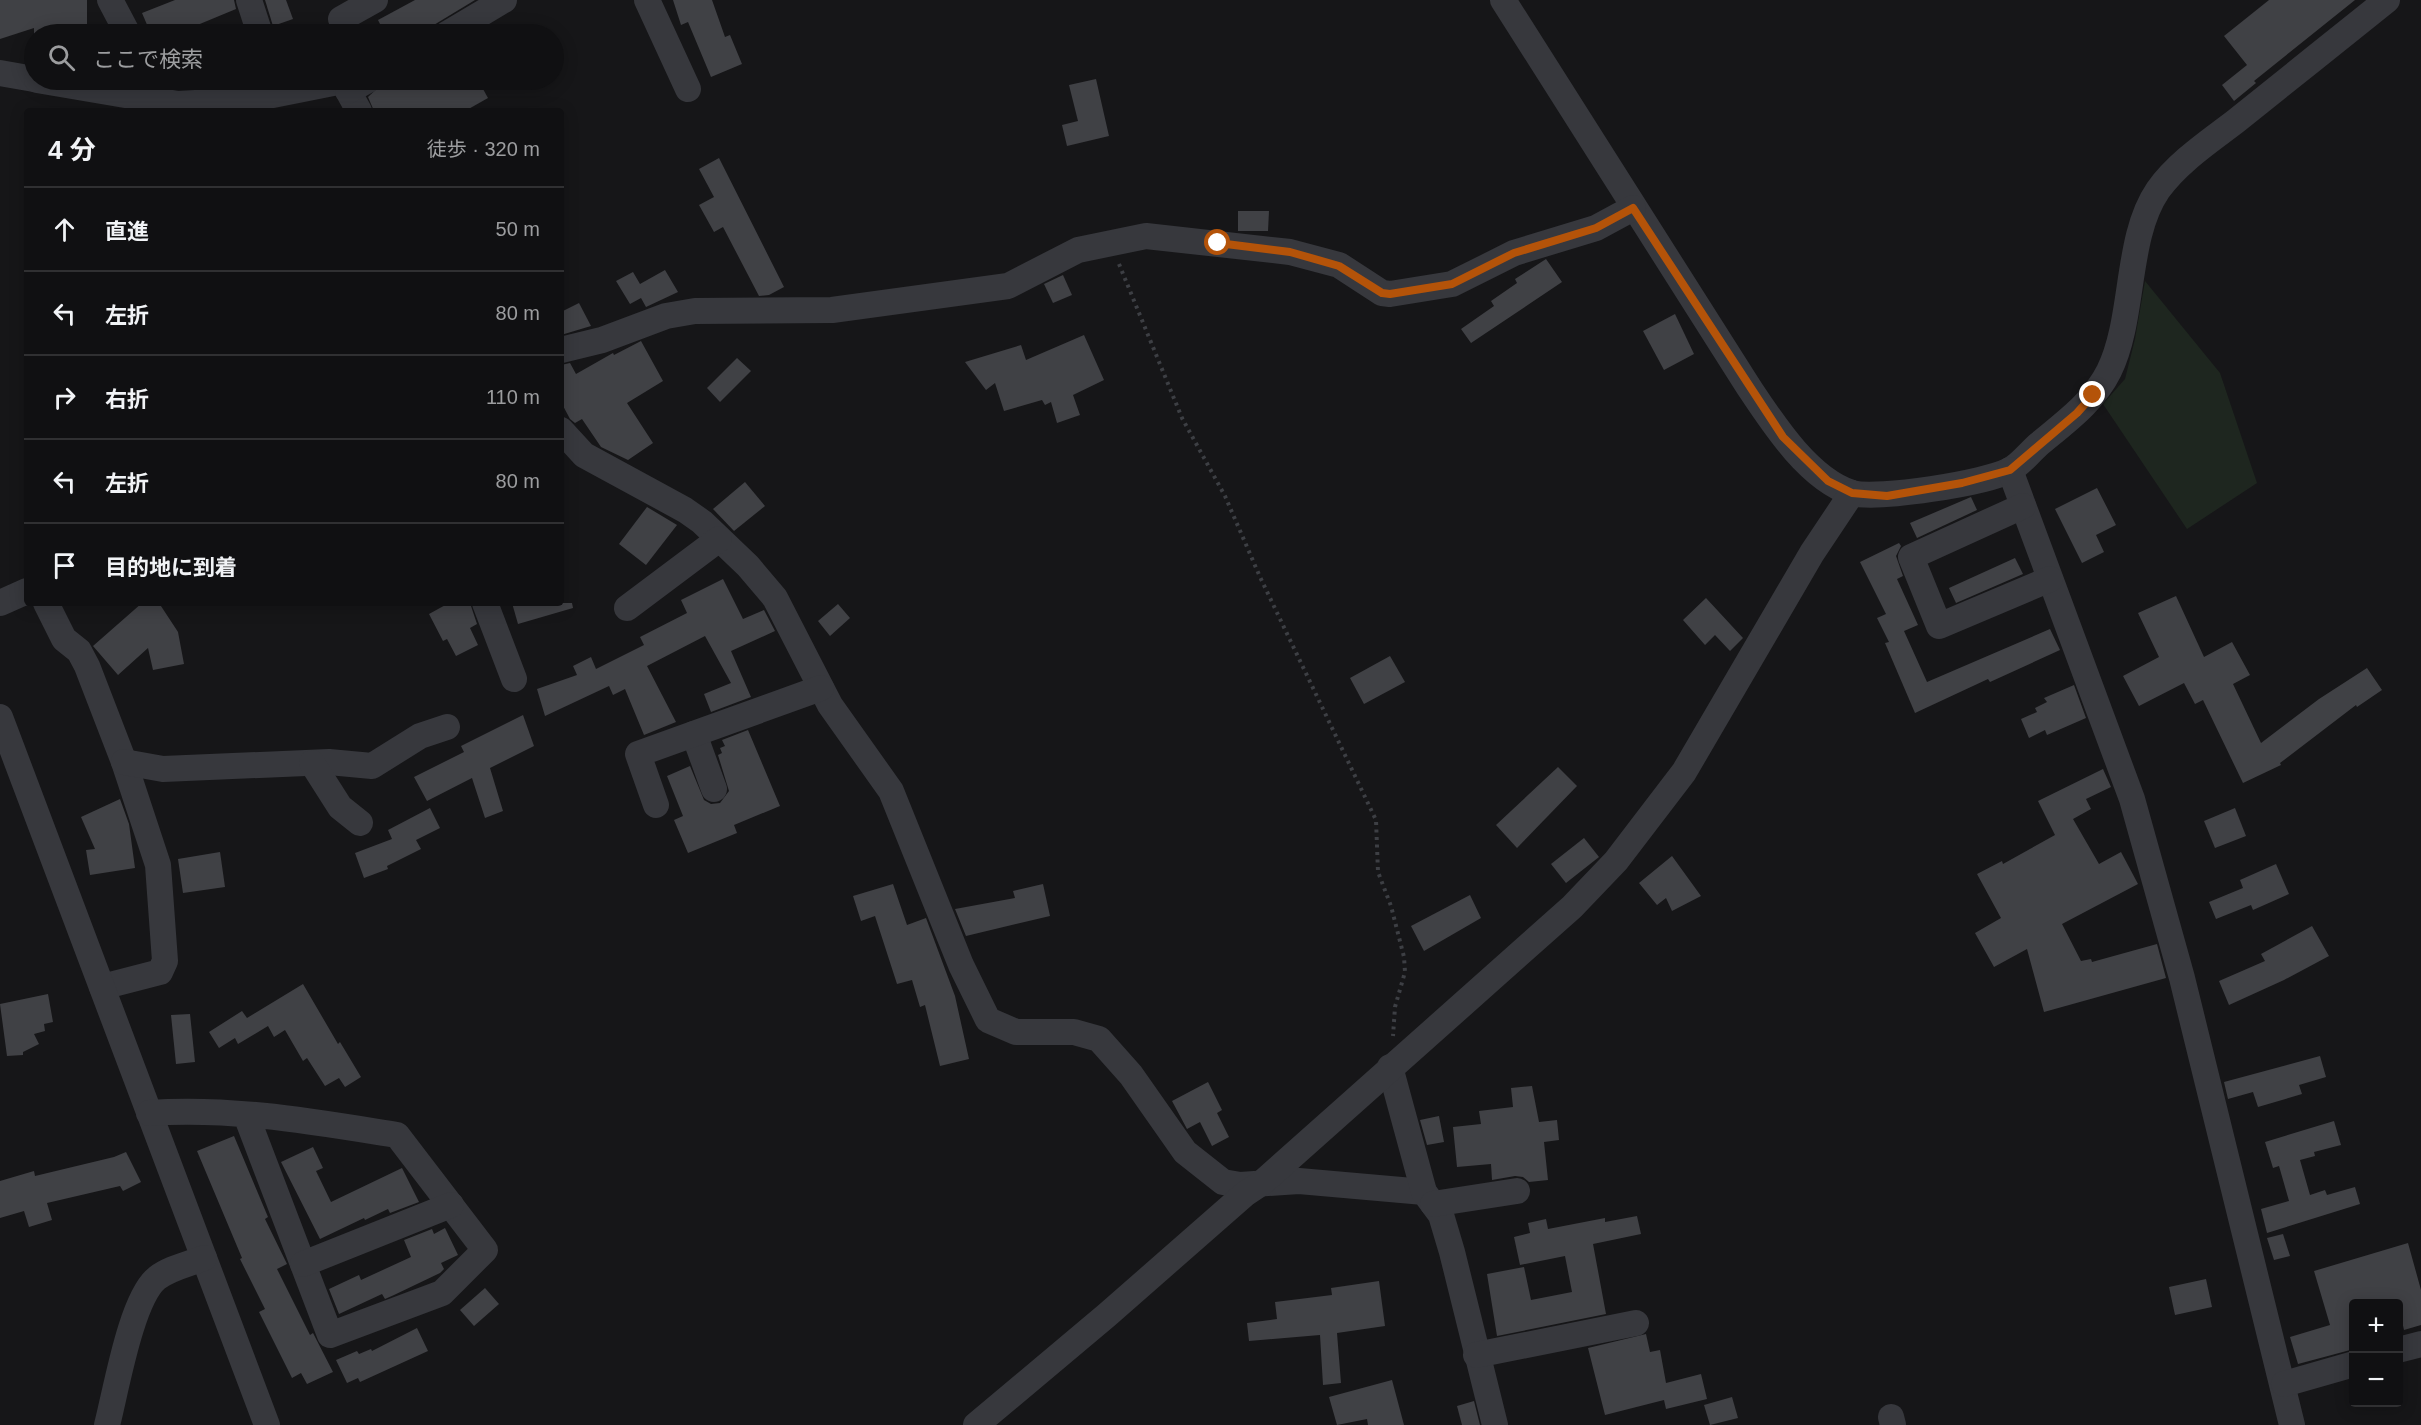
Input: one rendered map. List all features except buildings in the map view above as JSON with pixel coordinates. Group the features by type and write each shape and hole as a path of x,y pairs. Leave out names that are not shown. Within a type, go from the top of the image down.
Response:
{"street":[{"path":"110,0 123,24"},
{"path":"249,0 257,24"},
{"path":"337,18 375,0"},
{"path":"464,24 504,0"},
{"path":"647,0 688,89"},
{"path":"1503,0 1633,208 1783,437 1828,481 1852,493 1887,496 1962,483 2010,470 2077,413 2093,395 2109,371 2123,323 2146,215 2159,189 2192,156 2387,0"},
{"path":"0,73 24,77"},
{"path":"69,90 102,101 156,90 178,104 248,100 270,90"},
{"path":"564,349 602,340 666,316 695,310 832,310 1008,286 1077,250 1146,236 1290,252 1339,266 1382,293 1390,294 1452,284 1514,253 1596,228 1633,208"},
{"path":"564,433 584,455 685,510 748,566 775,598 830,705 891,791 962,965 988,1020 1016,1032 1074,1032 1099,1039 1131,1075 1185,1152 1205,1171 1223,1182 1240,1185 1299,1181 1429,1198 1517,1191"},
{"path":"2010,470 2132,799 2185,990 2284,1384 2292,1425"},
{"path":"976,1425 1107,1315 1245,1194 1263,1182 1572,907 1635,837 1683,772 1812,553 1852,493"},
{"path":"2023,506 1911,557 1939,626 2050,579"},
{"path":"627,608 719,539"},
{"path":"0,603 24,592"},
{"path":"48,606 64,639 79,651 87,666 124,762 158,865 165,961 160,972 102,987"},
{"path":"486,606 514,679"},
{"path":"656,805 638,754 821,688"},
{"path":"0,717 267,1425"},
{"path":"124,762 163,769 312,763 372,766 420,736 447,727"},
{"path":"694,734 714,789"},
{"path":"312,763 340,807 360,823"},
{"path":"1397,1061 1429,1198 1441,1215 1452,1252 1495,1425"},
{"path":"149,1113 196,1110 246,1115 397,1135 485,1250 442,1293 330,1335 246,1115"},
{"path":"303,1264 451,1204"},
{"path":"107,1425 138,1309 148,1288 170,1271 204,1258"},
{"path":"1476,1354 1636,1323"},
{"path":"2403,1349 2421,1344"},
{"path":"2284,1384 2349,1365"}],"path":[{"path":"1111,242 1182,418 1225,496 1260,577 1376,820 1378,872 1391,906 1404,957 1403,979 1393,1024 1397,1061"}],"shaded area":[{"path":"2145,281 2220,373 2257,483 2187,529 2103,404 2125,379"}],"route":[{"path":"1218,243 1290,252 1339,266 1382,293 1390,294 1452,284 1514,253 1596,228 1633,208 1783,437 1828,481 1852,493 1887,496 1962,483 2010,470 2077,413 2093,395"}]}
